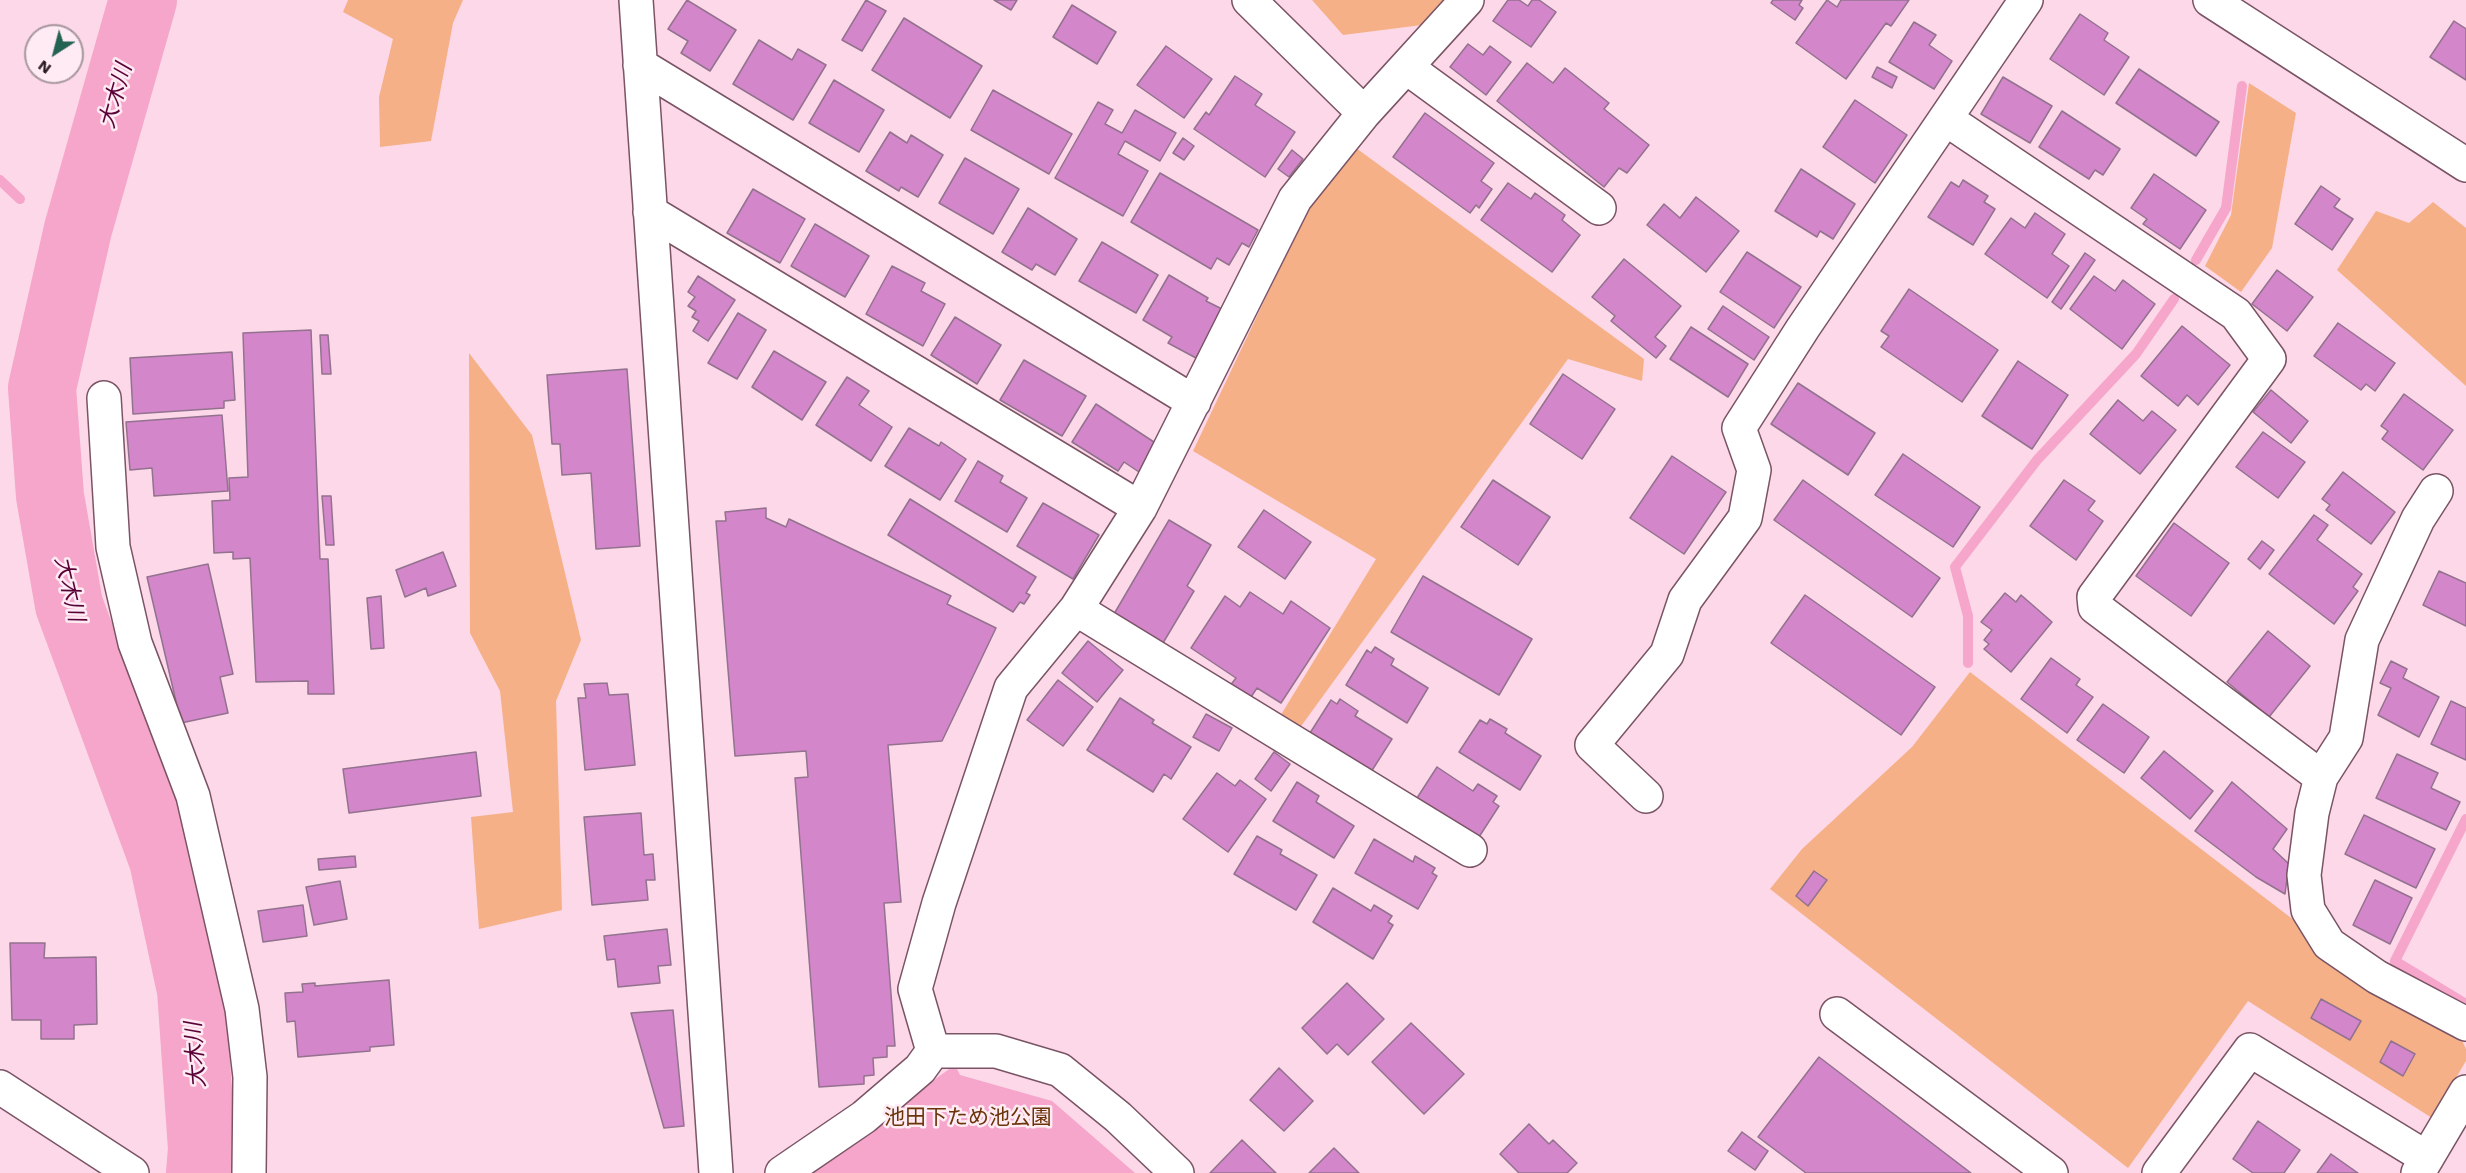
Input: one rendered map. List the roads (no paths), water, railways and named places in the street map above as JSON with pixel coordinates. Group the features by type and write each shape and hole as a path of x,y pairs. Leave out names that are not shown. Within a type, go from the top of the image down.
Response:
{"street":[{"path":"636,0 716,1173"},
{"path":"1249,0 1364,113"},
{"path":"933,1051 915,989 939,903 987,752 1011,688 1076,609 1140,508 1295,200 1364,113 1467,0"},
{"path":"1646,796 1592,745 1666,654 1685,600 1745,518 1754,470 1739,428 2026,0"},
{"path":"2210,0 2466,165"},
{"path":"640,65 1194,402"},
{"path":"1406,67 1599,208"},
{"path":"1946,119 2236,314 2269,359 2094,597 2095,607 2321,777"},
{"path":"650,212 1140,508"},
{"path":"104,398 113,547 135,643 193,796 242,1009 250,1077 249,1173"},
{"path":"2436,490 2418,519 2362,640 2346,738 2321,777 2312,813 2304,875 2308,910 2329,944 2376,977 2466,1024"},
{"path":"1076,609 1470,850"},
{"path":"1838,1014 2051,1173"},
{"path":"2159,1173 2250,1050 2422,1165 2466,1092"},
{"path":"782,1173 864,1117 920,1069 933,1051"},
{"path":"933,1051 996,1051 1060,1070 1118,1116 1177,1173"},
{"path":"0,1087 132,1173"}],"waterway":[{"name":"大木川","path":"143,0 78,229 42,388 50,496 69,605 163,860 191,990 202,1149 200,1173"},
{"path":"2196,260 2226,208 2242,86"},
{"path":"0,180 20,199"},
{"path":"1968,663 1968,616 1955,567 2037,460 2136,354 2174,299"},
{"path":"2466,819 2395,961 2466,1004"}],"park label":[{"name":"池田下ため池公園","path":"968,1118"}]}
